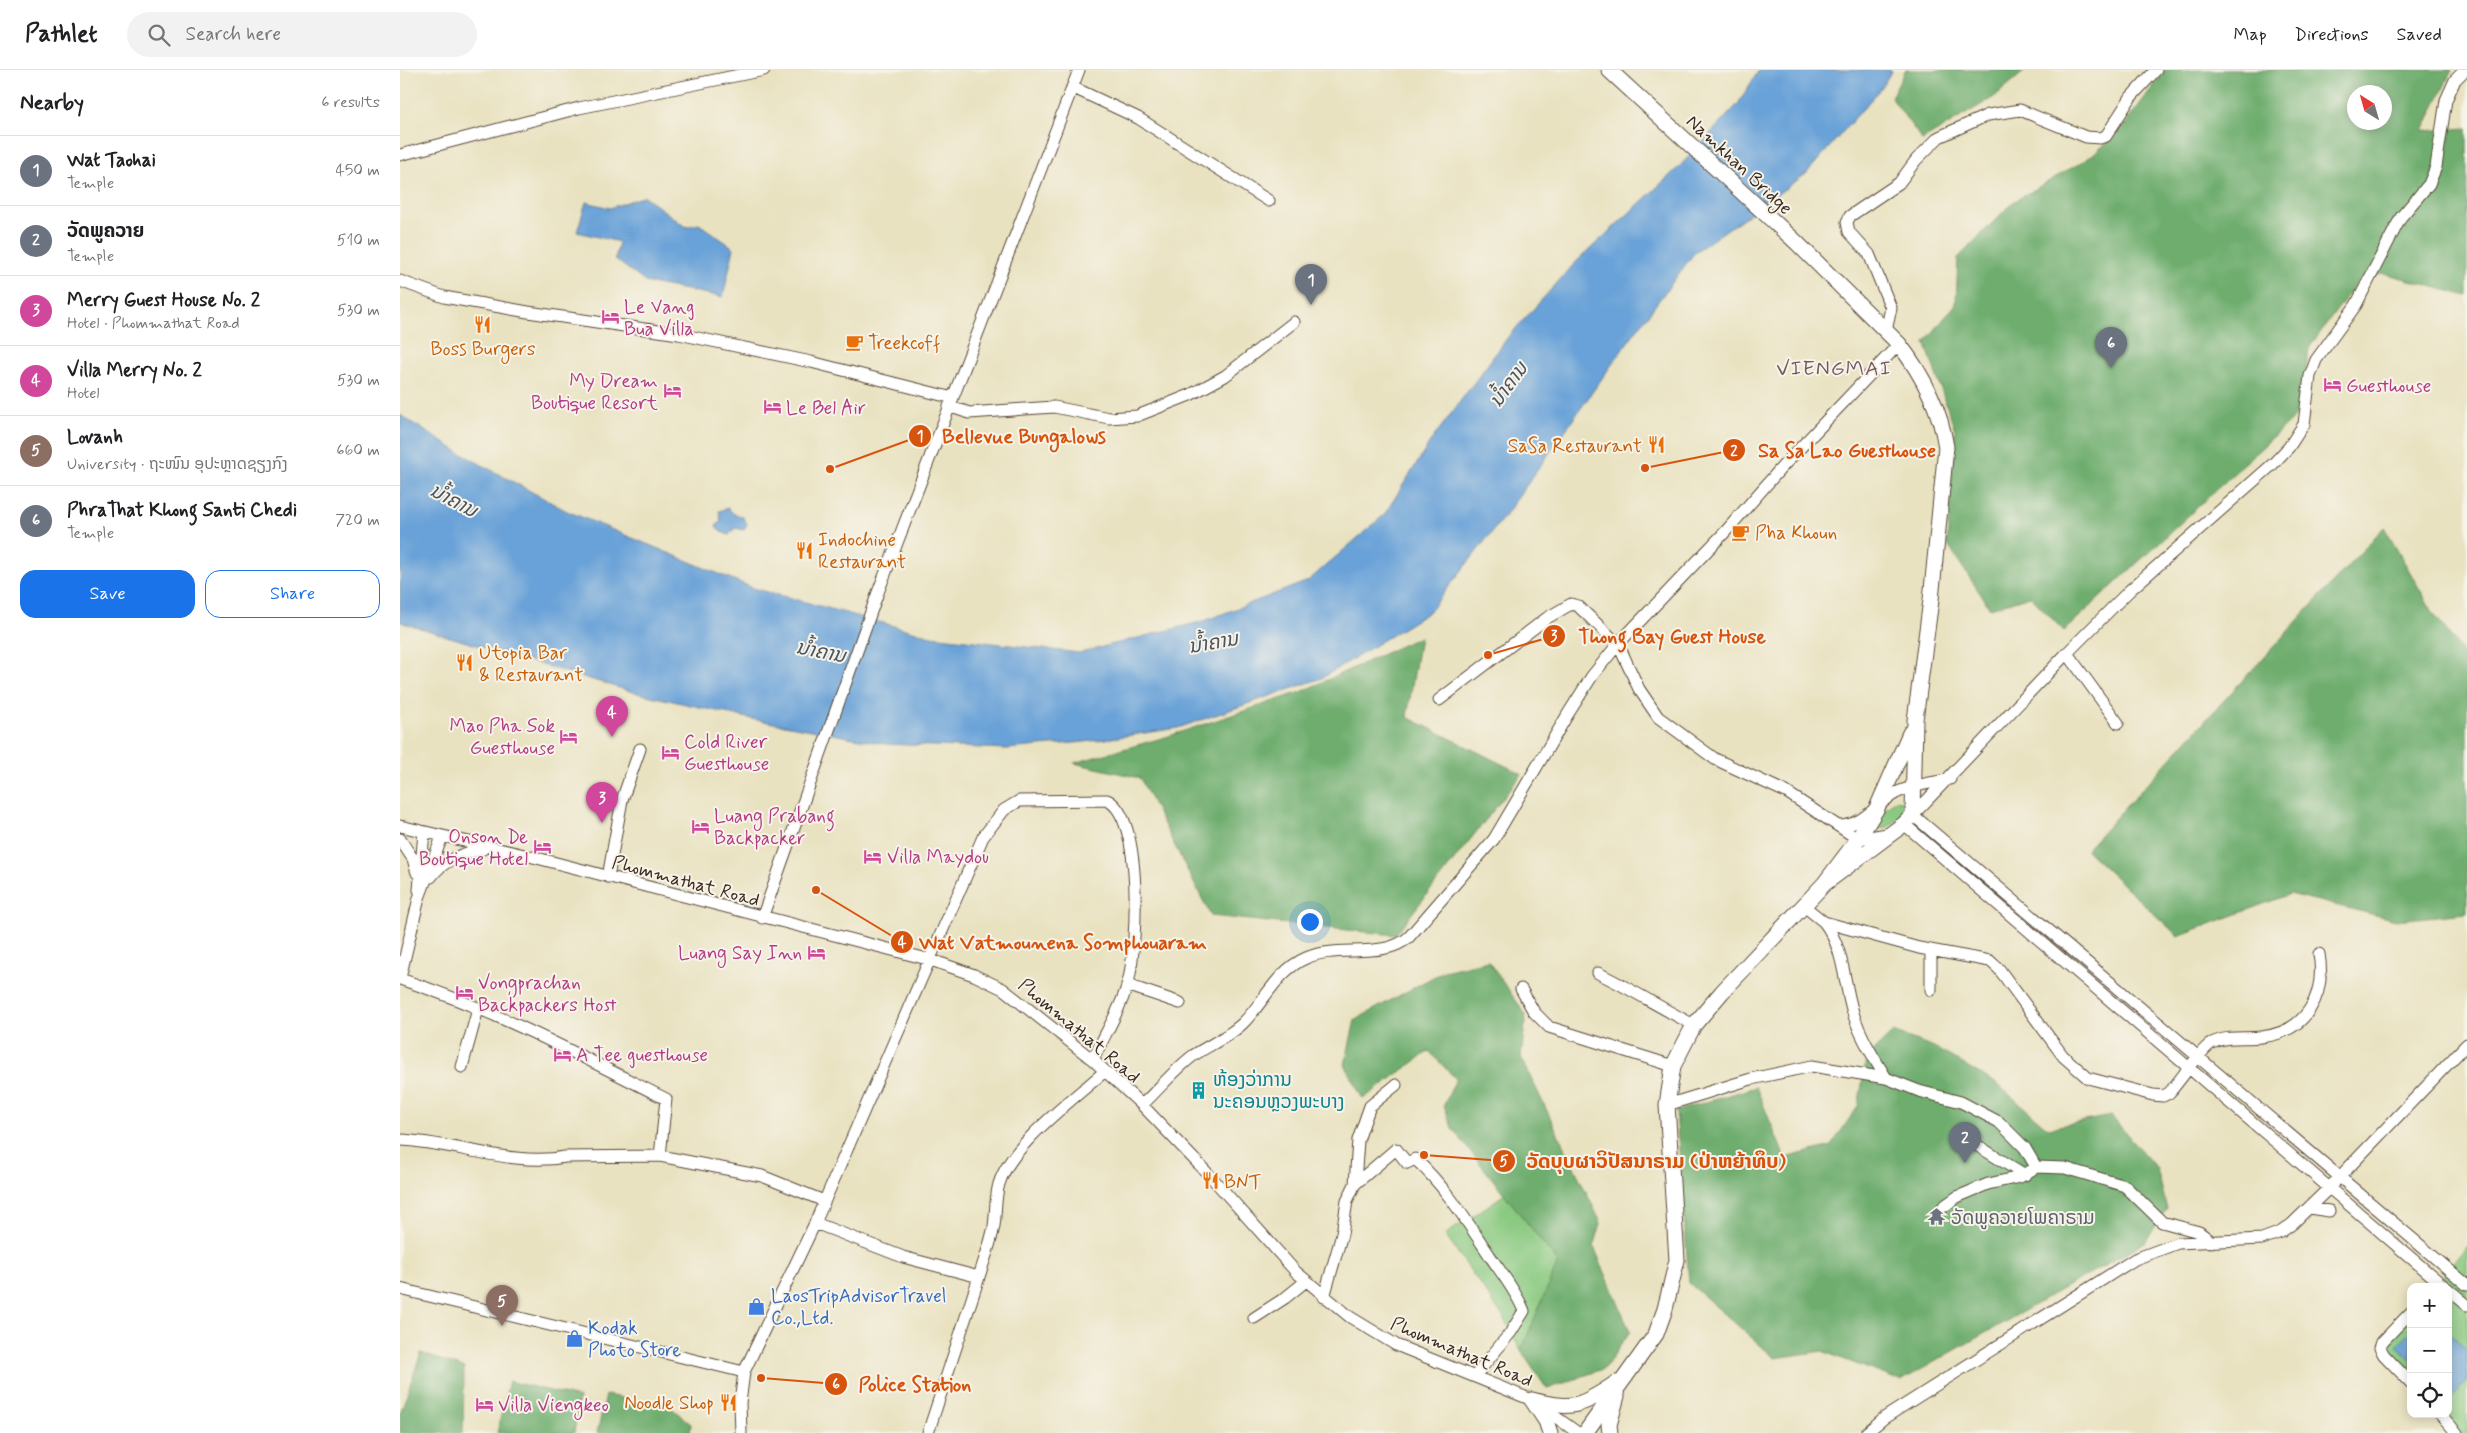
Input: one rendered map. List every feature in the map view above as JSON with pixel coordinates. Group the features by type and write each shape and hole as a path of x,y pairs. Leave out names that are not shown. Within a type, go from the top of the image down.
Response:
{"main road":[{"name":"Namkhan Bridge","path":"1609,70 1794,241 1899,344 1935,402 1942,423 1946,447 1931,600 1914,720"},
{"path":"1824,884 1905,823 1915,804 1913,787 1914,720"},
{"path":"1585,1433 1656,1334 1665,1309 1677,1260 1667,1105 1673,1066 1694,1025 1722,992 1824,884 1858,839 1878,808 1914,720"},
{"path":"1532,1400 1555,1406 1577,1405 1598,1396 1626,1376"},
{"path":"1610,1433 1609,1425 1614,1401 1626,1376"},
{"path":"1532,1400 1546,1421 1550,1433"}],"street":[{"path":"400,155 579,108 764,70"},
{"path":"762,918 877,595 1079,70"},
{"path":"1886,331 1892,308 1869,254 1849,232 1847,222 1850,216 1899,183 1916,160 1939,137 1988,115 2020,110 2086,137 2106,136 2131,97 2156,70"},
{"path":"1439,700 1547,618 1571,604 1578,606 1618,644 1639,690 1658,717 1715,759 1786,792 1858,839 1879,837 1905,823 1950,779 2067,653 2130,590 2268,470 2289,447 2304,424 2310,376 2316,360 2356,305 2401,217 2429,184 2436,167 2446,100 2455,80 2464,70"},
{"path":"1072,87 1138,118 1269,201"},
{"path":"400,281 444,297 528,312 679,334 811,362 951,402 969,413 1054,407 1109,418 1136,416 1190,395 1225,376 1294,322"},
{"path":"1142,1105 1192,1056 1245,1021 1282,975 1295,963 1326,952 1388,948 1399,944 1409,937 1494,839 1592,676 1618,644 1726,532 1782,467 1899,344"},
{"path":"2067,653 2118,723"},
{"path":"608,877 622,800 640,749"},
{"path":"1838,826 1854,824 1896,794 1913,787 1950,779"},
{"path":"741,1433 740,1403 744,1372 815,1224 931,960 983,836 1004,810 1019,801 1107,800 1115,805 1124,822 1132,852 1134,943 1127,985 1093,1060"},
{"path":"1905,823 2118,987 2467,1285"},
{"path":"1905,823 2437,1283"},
{"name":"Phommathat Road","path":"400,826 931,960 974,975 1003,989 1093,1060 1142,1105 1306,1281 1324,1297 1350,1317 1396,1345 1532,1400 1578,1433"},
{"path":"421,892 424,832"},
{"path":"442,837 421,892 400,978 447,994 478,1009 526,1027 666,1099 660,1156"},
{"path":"400,839 413,859 421,892"},
{"path":"421,892 434,872 444,864 470,851 488,848"},
{"path":"1804,906 1824,922 1832,932 1842,963 1856,1024 1886,1078"},
{"path":"1824,922 1931,950 1990,961 1999,969 2063,1056 2088,1078 2163,1096 2169,1093 2213,1043 2229,1037 2273,1035 2286,1030 2299,1021 2315,1002 2320,988 2322,970 2319,954"},
{"path":"1931,950 1931,990"},
{"path":"1598,973 1638,992 1659,1007 1694,1025"},
{"path":"1127,985 1180,1003"},
{"path":"2108,999 2118,987"},
{"path":"1522,989 1534,1012 1549,1027 1673,1066"},
{"path":"462,1067 478,1009"},
{"path":"1866,1433 1884,1418 2135,1259 2178,1244 2262,1239 2286,1228 2329,1188 2467,1044"},
{"path":"1667,1105 1752,1079 1812,1066 1886,1078 1919,1092 1961,1102 1999,1122 2025,1148 2036,1167"},
{"path":"928,1433 994,1225 995,1200 999,1182 1011,1159 1042,1128 1106,1071"},
{"path":"1324,1297 1342,1234 1347,1200 1355,1184 1358,1140 1370,1106 1396,1085"},
{"path":"1965,1138 2025,1175"},
{"path":"400,1140 442,1144 507,1156 554,1159 564,1157 660,1156 762,1176 824,1201"},
{"path":"1355,1184 1396,1150 1408,1163 1415,1159 1434,1176 1448,1194 1513,1290 1524,1311 1522,1318 1475,1376"},
{"path":"1944,1207 1957,1197 1988,1184 2025,1175 2036,1167 2065,1168 2125,1186 2162,1222 2199,1232 2212,1242"},
{"path":"2309,1208 2329,1211"},
{"path":"815,1224 904,1257 979,1277"},
{"path":"2440,1283 2449,1270"},
{"path":"1254,1318 1306,1281"},
{"path":"400,1289 744,1372"},
{"path":"2452,1292 2467,1305"},
{"path":"2407,1316 2382,1342 2380,1348 2384,1355 2407,1379"},
{"path":"2444,1418 2457,1433"}],"green space":[{"path":"1906,70 2026,70 1994,97 1922,140 1891,97"},
{"path":"2165,70 2452,70 2423,131 2467,128 2467,296 2384,273 2358,281 2309,348 2300,412 2064,631 2030,596 1990,608 1947,544 1955,430 1925,342 1956,304 1958,258 2013,202 2087,159 2118,134"},
{"path":"2384,527 2434,614 2467,658 2467,913 2396,920 2290,894 2178,936 2086,850"},
{"path":"1420,637 1407,717 1522,774 1395,935 1211,916 1140,778 1074,763 1169,736 1301,692"},
{"path":"1896,800 1905,802 1906,805 1902,814 1891,825 1878,829 1874,823 1883,810"},
{"path":"1488,961 1526,1015 1521,1057 1601,1223 1594,1247 1630,1331 1605,1368 1547,1389 1521,1351 1558,1262 1452,1128 1444,1105 1456,1079 1429,1051 1363,1099 1345,1065 1355,1020 1444,971"},
{"path":"1893,1032 1934,1047 1997,1084 2048,1128 2111,1116 2157,1169 2167,1209 2145,1242 1901,1381 1822,1351 1775,1358 1689,1283 1676,1111 1756,1087 1785,1158 1831,1146 1858,1106 1867,1057"},
{"path":"1530,1177 1630,1331 1605,1368 1547,1389 1521,1351 1505,1319 1445,1235"},
{"path":"2467,1246 2467,1433 2457,1433 2444,1418 2452,1418 2452,1283 2437,1283"},
{"path":"2407,1316 2407,1379 2384,1355 2382,1342"},
{"path":"421,1353 464,1368 463,1433 400,1433 400,1414"},
{"path":"509,1381 579,1398 574,1433 497,1433"},
{"path":"606,1395 669,1406 691,1424 690,1433 597,1433"}],"water":[{"name":"ນ້ຳຄານ","path":"1759,70 1892,70 1882,87 1806,174 1695,252 1627,343 1507,513 1429,612 1322,678 1178,728 1085,742 1007,749 886,744 752,719 633,692 400,622 400,415 460,453 567,511 753,588 931,636 1079,653 1204,621 1308,581 1384,515 1433,438 1508,337 1576,262 1679,167 1738,104"},
{"path":"644,196 686,227 699,224 734,248 723,297 645,282 615,259 619,242 577,232 586,202 610,208"},
{"path":"728,508 734,514 742,516 747,524 744,530 735,528 729,535 721,532 716,526 721,521 719,511"},
{"path":"2407,1336 2407,1355 2397,1346"},
{"path":"2452,1336 2467,1349 2467,1381 2452,1397"}],"place":[{"name":"Wat Taohai","path":"1311,305"},
{"name":"Le Vang Bua Villa","path":"610,317"},
{"name":"Boss Burgers","path":"483,325"},
{"name":"Treekcoff","path":"854,342"},
{"name":"PhraThat Khong Santi Chedi","path":"2111,368"},
{"name":"Guesthouse","path":"2332,385"},
{"name":"My Dream Boutique Resort","path":"672,391"},
{"name":"Le Bel Air","path":"772,407"},
{"name":"SaSa Restaurant","path":"1656,445"},
{"name":"Sa Sa Lao Guesthouse","path":"1645,468"},
{"name":"Bellevue Bungalows","path":"830,469"},
{"name":"Pha Khoun","path":"1741,532"},
{"name":"Indochine Restaurant","path":"804,550"},
{"name":"Thong Bay Guest House","path":"1488,655"},
{"name":"Utopia Bar & Restaurant","path":"465,663"},
{"name":"Mao Pha Sok Guesthouse","path":"569,736"},
{"name":"Villa Merry No. 2","path":"612,737"},
{"name":"Cold River Guesthouse","path":"670,752"},
{"name":"Merry Guest House No. 2","path":"602,823"},
{"name":"Luang Prabang Backpacker","path":"700,826"},
{"name":"Onson De Boutique Hotel","path":"542,847"},
{"name":"Villa Maydou","path":"873,856"},
{"name":"Wat Vatmounena Somphouaram","path":"816,890"},
{"name":"Luang Say Inn","path":"816,952"},
{"name":"Vongprachan Backpackers Host","path":"464,993"},
{"name":"A Tee guesthouse","path":"562,1054"},
{"name":"ຫ້ອງວ່າການ ນະຄອນຫຼວງພະບາງ","path":"1199,1090"},
{"name":"ວັດບຸບຜາວິປັສນາຣາມ (ປ່າຫຍ້າທຶບ)","path":"1424,1155"},
{"name":"ວັດພູຄວາຍ","path":"1965,1163"},
{"name":"BNT","path":"1210,1181"},
{"name":"ວັດພູຄວາຍໂພຄາຣາມ","path":"1937,1217"},
{"name":"LaosTripAdvisorTravel Co.,Ltd.","path":"757,1306"},
{"name":"Lovanh","path":"502,1326"},
{"name":"Kodak Photo Store","path":"574,1338"},
{"name":"Police Station","path":"761,1378"},
{"name":"Noodle Shop","path":"728,1402"},
{"name":"Villa Viengkeo","path":"484,1404"}],"district":[{"name":"VIENGMAI","path":"1834,368"}]}
